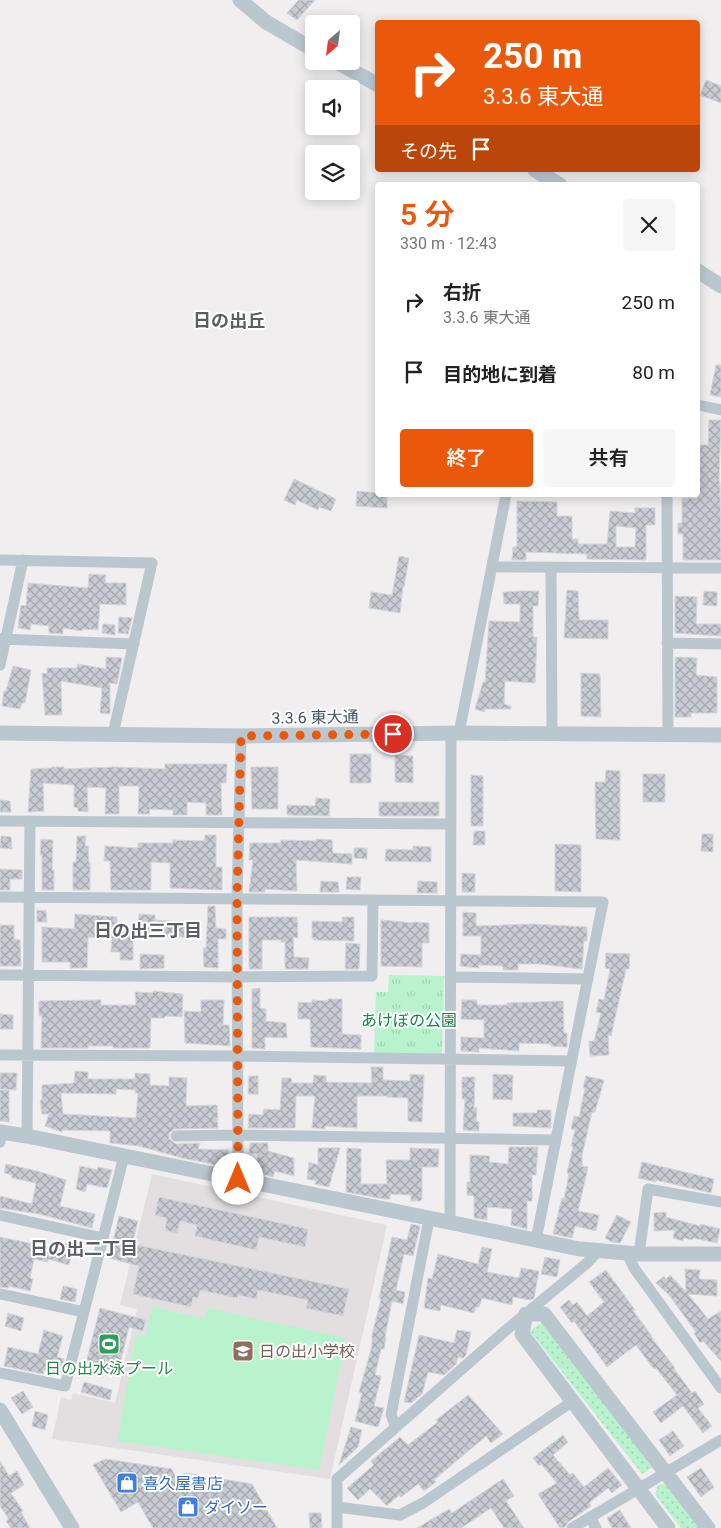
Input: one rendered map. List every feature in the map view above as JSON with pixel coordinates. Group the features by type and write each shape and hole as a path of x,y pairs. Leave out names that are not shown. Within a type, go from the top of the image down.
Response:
{"street":[{"path":"240,0 266,22 305,45"},
{"path":"351,70 375,83"},
{"path":"538,172 555,182"},
{"path":"700,272 721,286"},
{"path":"700,405 721,410"},
{"path":"450,1223 450,901 455,733 506,497"},
{"path":"667,497 668,734"},
{"path":"0,560 152,563 113,734"},
{"path":"0,665 3,639 23,560"},
{"path":"492,567 721,568"},
{"path":"551,567 552,734"},
{"path":"3,639 134,644"},
{"path":"667,644 721,644"},
{"name":"3.3.6 東大通","path":"0,733 241,736 455,733 721,735"},
{"path":"238,1179 237,899 241,736"},
{"path":"0,821 451,824"},
{"path":"27,1136 30,821"},
{"path":"0,897 603,902 536,1240"},
{"path":"0,975 372,976 373,900"},
{"path":"450,977 588,979"},
{"path":"0,1055 572,1061"},
{"path":"176,1136 238,1135 556,1140"},
{"path":"1,1136 27,1136 580,1249 633,1253 721,1254"},
{"path":"0,1373 65,1386 124,1156"},
{"path":"721,1202 648,1189 633,1253 634,1268 721,1388"},
{"path":"0,1215 103,1238"},
{"path":"396,1427 391,1415 429,1219"},
{"path":"337,1528 337,1479 587,1263 598,1251"},
{"path":"0,1294 84,1312"},
{"path":"526,1314 522,1334 668,1528"},
{"path":"526,1314 544,1314 708,1528"},
{"path":"337,1507 400,1515 423,1503 573,1401"},
{"path":"0,1410 72,1528"},
{"path":"572,1528 721,1440"},
{"path":"590,1517 596,1528"}],"shaded area":[{"name":"日の出小学校","path":"152,1174 387,1225 330,1479 52,1439 61,1397 71,1400 73,1393 115,1403 137,1309 120,1305"}],"green space":[{"name":"あけぼの公園","path":"389,975 444,976 442,1055 374,1053 376,992 388,992"},
{"path":"152,1307 204,1318 207,1308 346,1338 319,1470 117,1441 136,1335 146,1337"},
{"path":"542,1322 653,1467 642,1474 530,1331"},
{"path":"658,1485 667,1485 699,1528 681,1528 655,1494"}],"building":[{"path":"299,0 315,0 297,20 287,13"},
{"path":"706,80 721,86 721,103 700,95"},
{"path":"716,365 721,365 721,397 710,395"},
{"path":"709,420 721,420 719,482 721,560 683,560 683,534 678,534 678,523 682,523 682,498 700,497 700,445 708,445"},
{"path":"294,479 336,499 331,511 319,507 318,510 297,500 295,505 284,500"},
{"path":"357,491 375,493 375,497 387,497 387,508 356,506"},
{"path":"517,501 557,502 557,516 572,516 572,539 578,539 578,544 607,544 610,511 635,513 635,508 655,508 655,525 646,525 646,560 587,559 587,554 526,552 526,560 512,560 513,547 517,547","holes":["616,526 636,528 635,547 616,547"]},
{"path":"399,556 409,558 400,613 369,608 371,592 392,595"},
{"path":"89,574 106,575 105,583 126,583 126,605 100,604 98,630 82,629 82,631 63,628 63,634 49,633 49,626 31,624 30,630 18,628 21,605 26,606 28,583 88,588"},
{"path":"567,590 578,591 579,620 608,620 608,639 564,638"},
{"path":"539,591 538,606 533,606 533,637 537,637 535,683 505,681 504,704 511,706 511,709 485,709 485,712 475,709 483,682 485,683 489,621 520,622 520,604 504,604 503,592"},
{"path":"704,591 717,592 717,606 703,605"},
{"path":"675,596 697,597 696,624 721,624 721,636 675,633"},
{"path":"119,617 132,618 128,634 118,633"},
{"path":"103,624 115,625 115,635 102,633"},
{"path":"106,657 122,658 117,684 110,683 110,714 100,713 102,688 61,681 62,715 45,715 42,673 47,674 47,668 77,668 78,664 106,669"},
{"path":"675,657 697,658 696,675 717,677 717,713 691,713 691,717 675,717"},
{"path":"13,666 31,670 25,703 22,703 20,709 2,706 4,691 6,691"},
{"path":"581,673 600,674 601,717 581,716"},
{"path":"350,754 371,754 371,783 350,783"},
{"path":"395,755 413,756 413,783 395,782"},
{"path":"165,764 227,764 226,783 221,783 222,815 206,815 206,803 187,802 187,815 173,815 173,810 149,809 150,814 138,814 139,786 119,786 119,814 105,814 106,788 87,787 88,812 78,811 78,808 74,807 74,785 43,783 44,811 28,812 31,769 114,767 165,769"},
{"path":"251,767 278,767 278,809 252,809"},
{"path":"606,770 620,771 620,840 596,839 595,782 605,782"},
{"path":"643,774 665,774 665,802 643,802"},
{"path":"471,775 483,776 483,826 471,826"},
{"path":"316,798 330,799 329,816 287,815 287,805 315,806"},
{"path":"0,800 10,801 11,812 0,812"},
{"path":"379,802 439,802 439,816 379,816"},
{"path":"474,831 485,831 485,845 473,845"},
{"path":"702,834 713,834 713,852 701,851"},
{"path":"205,835 216,835 216,867 222,867 222,890 170,888 170,863 151,862 151,890 111,890 110,861 104,861 105,846 138,848 138,843 173,843 173,840 204,841"},
{"path":"1,836 11,837 12,849 0,848"},
{"path":"77,836 86,836 85,846 88,846 90,863 90,890 73,890 73,862 76,862"},
{"path":"41,839 53,840 52,870 54,870 54,890 42,890"},
{"path":"316,839 332,840 333,853 352,854 352,864 296,860 297,891 265,889 265,892 249,892 253,860 249,860 250,843 281,843 281,840 316,841"},
{"path":"555,844 581,845 581,892 555,891"},
{"path":"413,846 431,847 431,862 385,861 386,849 413,850"},
{"path":"354,848 367,848 367,859 354,858"},
{"path":"0,869 22,870 22,879 10,879 10,890 0,890"},
{"path":"462,873 475,874 475,892 462,892"},
{"path":"347,877 361,877 360,890 346,889"},
{"path":"321,881 338,882 339,892 320,892"},
{"path":"418,881 437,882 437,893 417,893"},
{"path":"208,906 215,906 216,928 226,929 226,939 218,939 218,968 204,967 203,948 206,948"},
{"path":"37,910 46,911 47,922 37,922"},
{"path":"463,912 476,913 476,926 532,924 587,927 587,941 584,941 582,969 539,964 518,964 518,970 503,970 503,966 479,965 479,968 460,966 461,954 481,955 481,936 463,936"},
{"path":"75,914 117,917 117,928 133,929 133,960 120,960 120,952 111,952 112,938 88,937 87,968 70,968 70,962 42,962 42,927 74,929"},
{"path":"139,914 155,915 155,920 184,922 185,937 138,935"},
{"path":"249,917 297,917 298,938 293,937 294,957 309,958 308,969 285,969 285,942 281,942 281,940 262,940 262,969 249,969"},
{"path":"342,917 354,917 354,941 314,940 312,938 312,921 342,922"},
{"path":"381,920 429,923 429,943 422,943 422,967 381,966"},
{"path":"0,925 14,925 14,939 20,940 21,966 0,966"},
{"path":"346,943 360,944 359,969 345,969"},
{"path":"606,953 630,954 629,969 626,969 611,1036 608,1035 609,1055 590,1056 589,1041 594,1041 601,1013 596,1012 599,999 604,1000 610,969 605,968"},
{"path":"140,954 164,955 164,968 140,969"},
{"path":"260,988 260,1008 266,1009 266,1021 286,1023 287,1038 265,1037 265,1049 252,1048 252,989"},
{"path":"153,991 183,994 182,1017 165,1016 165,1018 151,1018 150,1048 88,1046 88,1048 41,1048 42,1016 39,1016 39,1001 101,1000 101,1005 136,1005 135,992 153,993"},
{"path":"328,999 342,999 342,1034 361,1035 361,1049 311,1047 310,1019 298,1019 298,1002 312,1003 312,1000 328,1001"},
{"path":"201,1000 224,1000 223,1025 229,1025 230,1046 185,1043 184,1011 201,1012"},
{"path":"462,1000 477,1000 477,1005 563,1001 564,1033 567,1033 567,1047 551,1046 551,1044 519,1043 519,1051 479,1048 479,1052 461,1051 461,1037 484,1038 484,1020 461,1019"},
{"path":"0,1014 13,1015 13,1029 0,1029"},
{"path":"371,1067 383,1067 383,1080 410,1081 410,1074 424,1075 422,1122 408,1121 408,1098 357,1096 357,1128 325,1126 325,1129 312,1128 315,1096 296,1096 295,1128 248,1128 249,1114 263,1115 264,1109 280,1110 282,1078 291,1078 292,1083 313,1083 314,1075 326,1076 326,1082 372,1083"},
{"path":"75,1071 88,1072 88,1079 135,1079 135,1073 150,1074 150,1085 169,1086 169,1077 187,1078 186,1106 217,1105 218,1128 175,1129 169,1133 169,1139 176,1144 200,1143 198,1149 228,1150 228,1167 182,1158 139,1146 110,1143 110,1131 63,1130 62,1132 45,1126 49,1114 42,1114 40,1100 42,1100 42,1085 74,1083","holes":["116,1089 135,1090 135,1093 138,1093 136,1118 63,1114 61,1093 116,1094"]},
{"path":"0,1073 17,1073 16,1090 0,1089"},
{"path":"493,1074 513,1075 512,1100 493,1099"},
{"path":"249,1076 258,1076 258,1094 248,1094"},
{"path":"586,1076 604,1080 595,1112 592,1112 582,1155 582,1166 588,1167 578,1211 599,1215 596,1231 575,1226 572,1238 553,1234 562,1198 564,1199 569,1174 567,1173 575,1130 571,1129 574,1116 579,1117"},
{"path":"462,1077 475,1077 474,1108 477,1108 476,1121 479,1122 479,1131 463,1130 465,1099 462,1099"},
{"path":"0,1090 9,1090 9,1122 0,1121"},
{"path":"537,1110 551,1110 551,1128 513,1126 513,1113 537,1113"},
{"path":"250,1143 268,1143 268,1151 294,1158 294,1176 275,1171 273,1177 255,1171 258,1154 249,1153"},
{"path":"509,1147 538,1147 536,1175 532,1175 532,1201 527,1201 527,1229 511,1225 512,1209 487,1207 487,1220 474,1218 474,1196 467,1195 467,1182 470,1182 470,1155 490,1156 489,1162 508,1164"},
{"path":"318,1148 340,1148 329,1187 315,1184 316,1181 307,1179 309,1162 318,1165"},
{"path":"347,1148 361,1149 361,1184 387,1184 386,1160 410,1160 410,1148 439,1149 438,1167 422,1167 422,1199 420,1201 411,1201 411,1195 390,1194 390,1199 384,1199 346,1192"},
{"path":"642,1162 714,1179 711,1193 656,1180 656,1182 638,1178"},
{"path":"6,1164 66,1180 60,1206 95,1214 92,1228 39,1214 0,1208 0,1196 32,1204 36,1183 12,1178 12,1175 4,1173"},
{"path":"80,1166 97,1170 98,1167 112,1170 107,1188 87,1184 85,1192 76,1189"},
{"path":"159,1197 308,1229 305,1247 259,1237 256,1250 195,1236 197,1225 180,1221 177,1233 165,1230 167,1218 155,1215"},
{"path":"666,1212 666,1217 720,1229 717,1243 693,1238 692,1240 684,1238 683,1241 673,1238 675,1230 654,1231 654,1213"},
{"path":"617,1215 631,1222 620,1243 612,1242 605,1238"},
{"path":"119,1216 138,1221 132,1244 349,1289 343,1316 306,1308 308,1300 258,1290 256,1299 238,1295 237,1298 200,1290 198,1298 193,1297 191,1307 133,1294 139,1266 109,1258"},
{"path":"411,1224 420,1226 413,1256 404,1254 396,1290 405,1292 403,1304 392,1301 384,1349 381,1349 375,1375 381,1376 374,1406 384,1408 378,1427 355,1421 362,1393 359,1392 372,1346 372,1335 381,1299 379,1298 392,1237 407,1240"},
{"path":"0,1237 58,1249 59,1242 73,1245 69,1265 48,1259 48,1262 34,1259 30,1278 33,1279 30,1291 9,1286 8,1288 0,1287"},
{"path":"482,1247 492,1249 487,1272 519,1278 521,1268 539,1271 534,1298 530,1300 513,1297 512,1305 482,1298 479,1307 476,1307 474,1313 441,1305 440,1311 424,1308 428,1278 432,1279 438,1254 478,1264"},
{"path":"545,1257 560,1260 557,1277 541,1274"},
{"path":"685,1269 700,1270 699,1279 717,1280 717,1296 688,1294 708,1319 721,1311 721,1361 703,1341 700,1343 694,1333 696,1332 669,1295 656,1283 664,1276 666,1279 670,1275 686,1292"},
{"path":"606,1270 674,1369 692,1393 695,1391 704,1404 698,1408 712,1426 703,1433 683,1406 661,1423 653,1412 677,1395 636,1345 607,1367 574,1321 572,1323 560,1307 569,1300 573,1305 577,1302 587,1316 604,1302 589,1282"},
{"path":"63,1286 77,1289 75,1302 60,1299"},
{"path":"100,1308 146,1320 143,1331 129,1327 118,1372 86,1363"},
{"path":"8,1313 24,1318 21,1331 5,1326"},
{"path":"44,1330 63,1336 57,1357 64,1359 60,1374 44,1370 43,1374 4,1366 8,1347 38,1354"},
{"path":"457,1330 471,1332 466,1355 463,1358 458,1357 456,1364 444,1375 428,1372 422,1394 411,1403 404,1402 419,1335 454,1343"},
{"path":"84,1382 112,1390 110,1400 81,1392"},
{"path":"23,1391 33,1407 22,1414 11,1398"},
{"path":"468,1395 503,1434 491,1443 486,1436 434,1480 436,1482 424,1491 418,1484 401,1497 399,1495 387,1506 370,1489 358,1500 347,1488 374,1465 371,1461 400,1437 408,1445 438,1422 436,1420"},
{"path":"35,1411 48,1415 45,1430 32,1426"},
{"path":"351,1427 362,1430 358,1447 339,1465"},
{"path":"673,1431 684,1446 670,1456 659,1440"},
{"path":"563,1435 568,1442 553,1455 570,1475 573,1473 584,1487 608,1468 622,1485 612,1493 608,1488 589,1503 591,1506 568,1522 565,1527 560,1528 538,1494 557,1483 541,1464 539,1466 533,1458"},
{"path":"105,1459 172,1469 176,1478 186,1473 252,1484 277,1528 153,1528 138,1502 121,1512 93,1465"},
{"path":"0,1461 9,1476 17,1471 24,1485 11,1493 23,1511 21,1512 30,1528 11,1528 6,1521 9,1519 0,1506"},
{"path":"701,1468 714,1487 701,1497 687,1477"},
{"path":"503,1479 514,1496 506,1501 524,1528 504,1528 491,1508 461,1528 417,1528 449,1509 452,1513"},
{"path":"620,1510 631,1528 612,1528 607,1518"},
{"path":"309,1513 321,1513 322,1528 310,1528"}],"place":[{"name":"日の出水泳プール","path":"109,1344"},
{"name":"日の出小学校","path":"243,1351"},
{"name":"喜久屋書店","path":"127,1483"},
{"name":"ダイソー","path":"188,1507"}],"district":[{"name":"日の出丘","path":"229,321"},
{"name":"日の出三丁目","path":"148,931"},
{"name":"日の出二丁目","path":"84,1249"}],"route":[{"path":"238,1179 237,899 241,736 393,734"}]}
